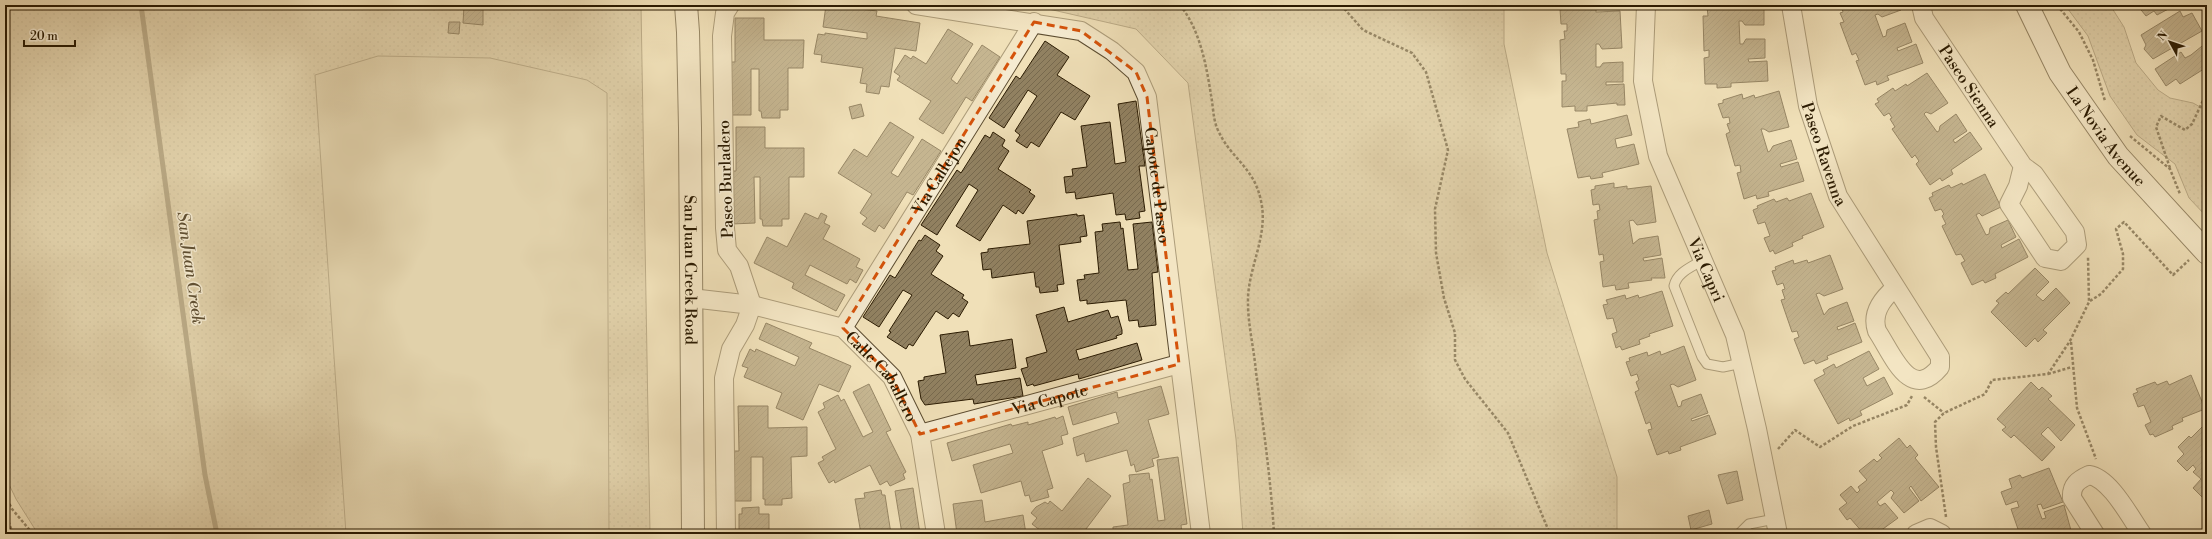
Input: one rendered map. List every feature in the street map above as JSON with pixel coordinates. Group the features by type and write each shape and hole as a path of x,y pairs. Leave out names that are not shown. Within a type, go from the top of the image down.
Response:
{"main road":[{"name":"San Juan Creek Road","path":"686,5 688,32 693,534"},
{"name":"La Novia Avenue","path":"2027,5 2060,73 2118,156 2205,250"}],"street":[{"name":"Paseo Burladero","path":"730,5 725,13 722,36 725,228 727,250 739,266 752,305"},
{"name":"Capote de Paseo","path":"916,5 1034,22 1081,31 1112,51 1136,72 1147,97 1201,534"},
{"name":"Via Capri","path":"1646,5 1644,81 1658,156 1735,335 1762,455 1776,526"},
{"name":"Paseo Ravenna","path":"1791,5 1808,106 1838,196 1895,288 1937,350 1940,357 1940,366 1935,373 1915,385"},
{"name":"Paseo Sienna","path":"1921,5 1924,18 2023,166 2034,174 2076,232 2076,245"},
{"name":"Via Callejon","path":"843,328 1034,22"},
{"path":"2023,166 2018,186 2009,204 2045,258 2060,261 2076,245"},
{"path":"1895,288 1880,304 1875,323 1877,331 1906,376 1915,385"},
{"name":"Calle Caballero","path":"690,298 752,305 843,328 892,377 920,434 936,534"},
{"path":"726,534 724,378 731,349 745,325 752,305"},
{"name":"Via Capote","path":"920,434 1179,364"},
{"path":"2095,534 2076,505 2071,492 2075,484 2081,479 2089,476 2095,476 2110,489 2142,534"},
{"path":"1916,534 1930,528 1942,533"}],"lane":[{"path":"1703,260 1680,274 1674,286 1702,357 1707,364 1723,368 1742,363"},
{"path":"1739,534 1749,524 1776,526"}],"path":[{"path":"1180,5 1190,17 1200,43 1208,76 1216,126 1225,146 1244,165 1256,181 1262,203 1260,241 1248,302 1274,534"},
{"path":"1341,5 1363,30 1412,53 1426,72 1448,150 1435,209 1436,253 1444,298 1455,333 1455,360 1466,379 1508,432 1550,534"},
{"path":"2057,5 2079,32 2094,60 2106,104"},
{"path":"2183,199 2170,169 2156,127 2161,116 2185,130 2192,124 2207,92"},
{"path":"2129,135 2134,141 2170,169"},
{"path":"2048,374 2070,341 2090,302 2101,294 2122,269 2123,254 2116,229 2124,222 2173,275 2205,250"},
{"path":"2076,245 2085,248 2089,260 2090,302"},
{"path":"2070,341 2077,408 2099,465 2095,476"},
{"path":"1942,533 1947,524 1936,447 1935,422 1944,413 1985,394 1992,380 2048,374 2072,367"},
{"path":"1762,455 1779,449 1795,430 1820,447 1853,426 1907,405 1915,385 1944,413"},
{"path":"5,495 12,509 33,534"},
{"path":"5,512 13,534"}],"highlighted area":[{"path":"1034,22 1081,31 1136,72 1147,97 1179,364 920,434 892,377 843,328"}],"shaded area":[{"path":"5,5 641,5 650,534 38,534 16,499 5,476"},
{"path":"1031,5 1504,5 1504,44 1547,253 1617,477 1617,534 1243,534 1236,439 1188,83 1136,29"},
{"path":"2065,5 2110,5 2124,27 2136,63 2158,90 2170,98 2193,103 2202,108 2207,97 2207,217 2189,198 2175,164 2137,135 2110,96 2088,36"},
{"path":"378,56 490,58 587,80 607,93 609,534 346,534 315,75"}],"building":[{"path":"826,5 877,11 876,16 920,23 916,51 895,48 889,87 881,86 879,94 866,92 867,84 860,83 863,68 821,62 822,55 814,54 818,34 825,35 825,33 867,39 867,33 823,27"},
{"path":"1585,5 1585,9 1596,9 1596,12 1620,11 1622,48 1602,49 1599,44 1596,44 1596,67 1600,67 1603,63 1623,62 1623,82 1606,82 1606,85 1624,84 1625,105 1617,105 1617,103 1587,106 1587,111 1575,111 1575,106 1562,107 1562,81 1566,81 1566,74 1561,74 1560,40 1565,39 1564,31 1567,31 1567,24 1561,24 1560,9 1565,9 1565,6"},
{"path":"1710,5 1764,5 1764,25 1745,25 1742,21 1739,21 1740,44 1743,44 1746,39 1765,39 1765,58 1748,59 1749,62 1767,61 1768,81 1731,83 1731,87 1717,88 1717,84 1705,84 1704,58 1709,57 1709,50 1704,51 1703,16 1708,16 1707,7"},
{"path":"1834,5 1899,5 1901,10 1882,17 1878,14 1875,15 1883,37 1886,36 1887,30 1905,23 1912,42 1897,48 1898,51 1916,44 1923,63 1887,76 1889,80 1877,85 1876,81 1865,85 1856,61 1859,60 1856,53 1852,55 1840,23 1844,22 1840,13 1843,12 1841,6 1835,8"},
{"path":"2137,5 2176,5 2157,15 2154,11 2146,16"},
{"path":"464,6 483,7 483,25 463,23"},
{"path":"2180,11 2183,17 2192,13 2202,31 2153,59 2144,49 2146,45 2141,35"},
{"path":"735,18 764,18 764,40 804,40 803,68 788,68 788,110 780,110 780,118 762,118 761,111 759,111 759,69 751,69 751,115 730,115 730,62 735,62"},
{"path":"449,22 460,22 459,34 448,33"},
{"path":"948,29 973,44 951,79 957,84 982,45 1000,57 972,101 966,97 943,134 919,119 931,101 897,80 900,76 894,72 905,55 911,59 913,56 926,64"},
{"path":"1045,41 1069,57 1057,75 1090,96 1075,120 1061,112 1039,147 1031,142 1027,148 1016,141 1020,135 1015,131 1037,96 1028,90 1004,128 989,118 1016,76 1020,79"},
{"path":"2207,42 2207,67 2180,84 2176,79 2166,86 2155,69 2181,52 2185,58 2191,55"},
{"path":"1927,73 1948,103 1931,114 1926,112 1924,114 1937,132 1939,131 1940,126 1956,114 1967,131 1953,140 1955,143 1970,132 1982,149 1951,170 1953,174 1942,181 1940,178 1930,185 1916,164 1919,161 1915,155 1912,158 1892,129 1895,127 1890,119 1892,118 1889,113 1884,116 1875,104 1879,102 1877,99 1893,88 1895,91 1906,84 1907,86"},
{"path":"1779,91 1789,127 1769,132 1761,129 1768,152 1773,146 1791,140 1797,159 1780,164 1781,167 1798,162 1804,181 1768,192 1769,196 1757,199 1756,195 1744,199 1737,173 1741,172 1740,165 1735,166 1726,134 1730,132 1727,124 1730,123 1729,117 1723,118 1718,104 1723,103 1723,100 1742,94 1743,99 1754,95 1755,98"},
{"path":"1136,101 1145,166 1139,166 1145,211 1139,212 1140,218 1126,220 1125,214 1116,215 1113,193 1076,199 1075,192 1066,193 1064,177 1073,176 1072,169 1087,167 1081,126 1110,122 1115,164 1126,162 1118,104"},
{"path":"861,104 864,116 852,119 849,107"},
{"path":"1627,115 1632,135 1615,139 1617,148 1634,144 1639,164 1602,173 1603,177 1591,179 1590,176 1578,178 1567,129 1579,127 1578,122 1590,119 1591,124"},
{"path":"890,122 914,137 891,173 898,177 922,139 941,151 913,195 907,192 884,229 879,225 875,232 862,224 867,218 860,213 872,194 838,173 854,149 867,157"},
{"path":"736,127 765,127 765,148 804,148 804,177 789,177 789,219 782,219 782,226 763,226 762,219 760,219 760,177 754,177 755,223 732,224 731,171 736,171"},
{"path":"993,132 1005,140 1002,146 1009,151 998,169 1031,190 1029,192 1035,196 1023,214 1018,210 1016,214 1003,205 980,241 956,226 978,190 969,184 937,235 921,225 957,170 961,173 985,135 990,138"},
{"path":"1985,174 2001,207 1982,216 1979,213 1976,215 1986,235 1989,234 1990,228 2008,220 2016,237 2001,245 2002,248 2019,239 2028,257 1995,274 1996,278 1985,283 1983,280 1972,285 1961,263 1965,261 1961,254 1956,255 1942,226 1946,224 1942,216 1944,214 1941,209 1935,211 1929,198 1933,196 1932,193 1949,185 1951,188 1962,183 1963,185"},
{"path":"1614,183 1614,188 1627,186 1627,189 1651,186 1656,222 1637,225 1633,220 1629,221 1633,244 1639,239 1658,236 1661,255 1643,258 1644,261 1662,258 1665,278 1651,278 1652,280 1628,283 1629,288 1616,290 1615,285 1603,287 1600,262 1604,261 1603,254 1599,255 1594,220 1598,219 1597,211 1600,210 1599,204 1593,205 1591,190 1595,189 1595,186"},
{"path":"1811,193 1824,227 1802,236 1803,238 1792,243 1793,246 1775,254 1773,250 1770,252 1764,238 1770,236 1765,222 1758,224 1753,210 1758,208 1757,206 1774,199 1776,202 1787,198 1789,201"},
{"path":"805,213 818,219 821,213 827,216 824,223 830,226 823,239 860,259 856,267 863,270 856,283 850,279 847,284 810,265 805,275 845,295 836,311 792,288 794,283 754,263 767,237 787,247"},
{"path":"1077,214 1077,216 1084,215 1087,236 1080,237 1081,242 1059,245 1064,284 1057,285 1058,291 1040,293 1039,287 1036,287 1034,272 992,278 991,269 983,270 981,253 988,252 988,249 1030,244 1027,221"},
{"path":"1120,222 1121,229 1123,228 1128,270 1138,269 1133,224 1152,222 1158,272 1152,273 1156,325 1139,327 1138,320 1129,321 1126,300 1087,304 1087,300 1080,301 1077,280 1085,279 1084,275 1099,273 1095,232 1103,231 1102,224"},
{"path":"925,235 940,245 936,251 943,256 931,274 964,295 962,298 968,302 959,317 953,313 948,319 936,311 913,346 909,344 906,349 887,337 891,332 889,331 912,295 903,290 879,327 863,317 890,275 895,278 919,240 921,241"},
{"path":"1830,255 1843,289 1824,296 1819,293 1816,294 1824,315 1829,309 1847,302 1854,321 1837,327 1838,330 1855,323 1862,342 1827,356 1828,359 1816,364 1814,360 1804,364 1794,339 1799,337 1797,331 1792,332 1781,300 1785,299 1782,290 1785,289 1783,283 1777,285 1772,271 1776,270 1775,267 1793,260 1794,264 1807,260 1808,263"},
{"path":"2035,268 2049,282 2036,295 2043,301 2056,288 2070,303 2043,330 2047,333 2038,342 2035,338 2026,347 1991,312 1999,303 1996,301 2006,292 2008,294"},
{"path":"1662,291 1673,326 1649,334 1650,336 1639,340 1640,344 1622,350 1620,346 1616,348 1612,334 1617,332 1613,318 1607,319 1603,305 1608,304 1606,300 1625,295 1626,299 1638,295 1639,298"},
{"path":"1064,307 1068,322 1108,310 1111,318 1118,316 1122,330 1122,334 1116,336 1117,338 1076,350 1079,360 1137,343 1142,360 1079,379 1078,374 1034,386 1033,384 1027,386 1021,369 1028,367 1026,358 1047,352 1036,315"},
{"path":"766,323 812,343 809,348 851,366 839,392 819,384 803,420 776,408 782,393 744,377 748,368 742,366 750,349 755,352 756,349 795,366 799,357 759,339"},
{"path":"968,331 970,346 1012,339 1016,368 975,375 977,385 1020,378 1023,396 974,404 973,399 925,405 921,399 918,381 924,380 924,377 946,373 940,335"},
{"path":"1684,346 1696,380 1678,387 1673,384 1670,385 1678,407 1681,406 1682,401 1701,394 1708,413 1691,419 1692,421 1709,415 1716,434 1680,447 1681,450 1669,454 1668,451 1657,455 1648,430 1652,429 1650,422 1646,424 1635,392 1639,390 1636,382 1639,380 1637,374 1631,376 1626,362 1630,361 1629,358 1647,352 1648,356 1660,351 1661,355"},
{"path":"1869,351 1879,369 1863,378 1867,386 1884,377 1893,394 1860,411 1862,415 1850,421 1849,418 1838,424 1814,380 1825,374 1823,370 1834,364 1836,368"},
{"path":"2191,375 2205,409 2182,418 2183,421 2172,426 2173,429 2155,437 2153,434 2150,435 2145,425 2151,422 2144,405 2138,407 2133,394 2138,392 2136,389 2155,382 2157,385 2167,381 2169,385"},
{"path":"2031,382 2039,390 2042,387 2052,396 2048,399 2075,425 2061,441 2048,427 2041,434 2055,447 2042,461 2014,435 2011,438 2002,430 2006,427 1997,419"},
{"path":"869,384 891,430 886,432 906,472 903,474 905,479 890,486 887,481 880,485 870,465 835,483 834,480 829,483 818,463 824,460 822,457 836,449 818,412 825,408 823,403 838,395 841,401 844,399 863,437 873,432 853,392"},
{"path":"1161,386 1169,414 1148,420 1159,457 1152,459 1154,466 1136,472 1134,464 1131,466 1127,450 1086,462 1084,453 1077,456 1073,438 1119,423 1116,412 1073,425 1068,407 1117,392 1118,398"},
{"path":"738,406 768,406 768,428 807,427 807,456 791,457 792,498 782,499 782,505 765,505 765,499 763,499 763,457 751,457 751,501 734,501 734,451 739,451"},
{"path":"1063,416 1068,434 1061,436 1063,444 1042,451 1053,488 1047,490 1049,497 1031,502 1029,495 1025,496 1021,481 981,493 973,465 1013,453 1010,444 952,461 947,443 1011,424 1012,426 1028,422 1028,425"},
{"path":"2207,422 2206,501 2193,488 2201,479 2193,472 2196,469 2193,465 2187,471 2177,461 2184,454 2178,447 2189,436 2191,438"},
{"path":"1899,438 1907,448 1910,445 1918,455 1915,458 1939,487 1921,501 1911,486 1909,488 1919,501 1904,513 1891,498 1894,493 1891,490 1877,502 1880,506 1885,503 1898,518 1876,534 1864,534 1850,518 1847,520 1839,509 1847,503 1840,495 1851,486 1857,493 1860,490 1858,487 1867,480 1859,471 1874,459 1877,462 1882,458 1879,455"},
{"path":"1178,457 1187,524 1181,525 1182,534 1107,534 1107,531 1113,531 1113,527 1128,525 1123,484 1130,482 1129,475 1149,473 1150,480 1152,479 1158,521 1165,520 1157,460"},
{"path":"2049,468 2063,502 2043,509 2041,504 2037,505 2042,519 2046,518 2044,512 2064,505 2072,534 2028,534 2026,529 2019,532 2011,509 2019,507 2017,501 2006,505 2001,492 2012,488 2009,479 2020,475 2022,478"},
{"path":"1737,471 1743,500 1727,504 1718,475"},
{"path":"1088,478 1111,496 1086,529 1093,534 1045,534 1032,524 1037,518 1031,513 1036,507 1045,502 1048,504 1050,501 1062,511"},
{"path":"913,488 920,534 902,534 895,491"},
{"path":"881,490 882,495 885,495 891,534 861,534 855,499 865,498 864,493"},
{"path":"982,500 985,522 1023,515 1026,534 957,534 953,504"},
{"path":"759,507 759,514 769,514 769,534 739,534 739,514 742,514 742,508"},
{"path":"1709,510 1712,524 1691,530 1688,516"}],"waterway":[{"name":"San Juan Creek","path":"141,5 205,475 217,534"}]}
